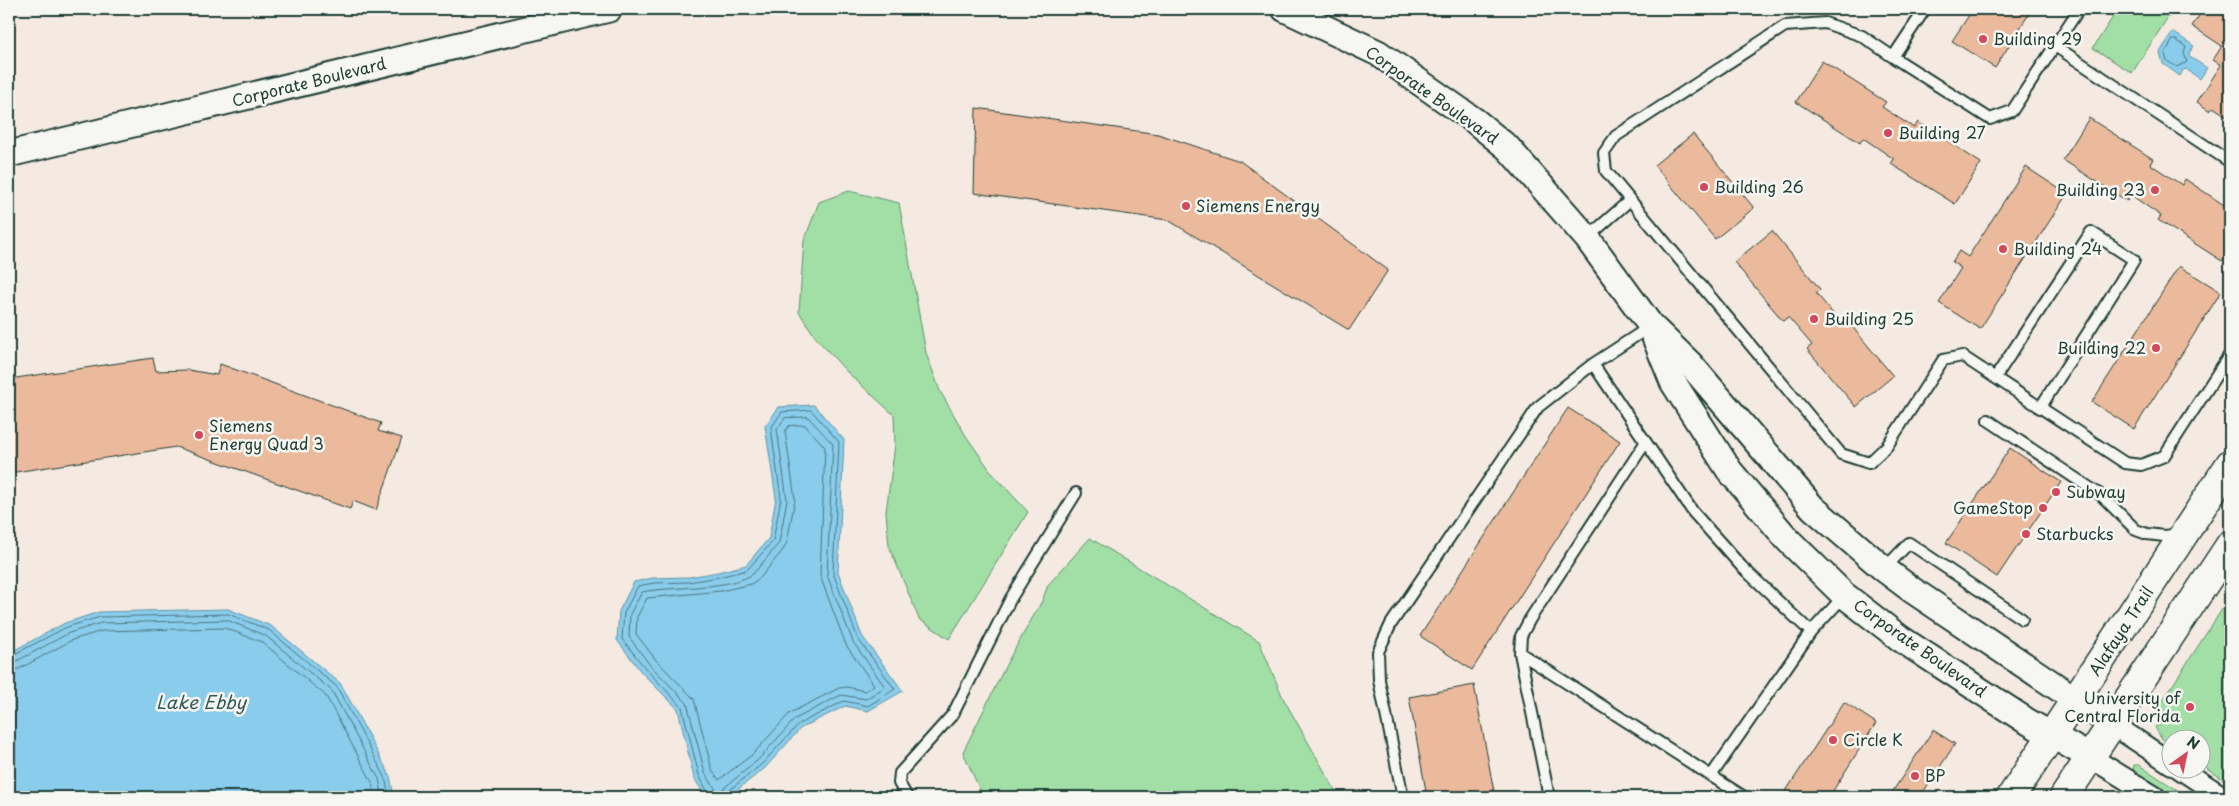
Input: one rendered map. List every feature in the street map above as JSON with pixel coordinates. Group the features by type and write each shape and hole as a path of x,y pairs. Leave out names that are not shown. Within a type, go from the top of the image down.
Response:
{"main road":[{"name":"Alafaya Trail","path":"2011,797 2230,464"},
{"path":"2064,797 2230,545"}],"street":[{"name":"Corporate Boulevard","path":"9,154 609,9"},
{"name":"Corporate Boulevard","path":"1285,9 1378,53 1475,121 1508,148 1587,238 1650,326 1691,365 1813,508 1884,569 1943,612 2112,724"},
{"name":"Corporate Boulevard","path":"1650,326 1673,382 1728,470 1788,540 1844,595 1901,639 2025,720 2090,758"},
{"path":"2112,724 2162,757"},
{"path":"2090,758 2155,797"},
{"path":"2194,778 2223,797"}],"lane":[{"path":"1894,56 1924,9"},
{"path":"2079,9 2012,111 1990,120 1862,36 1824,23 1785,26 1616,136 1604,153 1606,171 1841,454 1869,463 1887,446 1943,360 1962,356 2125,463 2141,465 2164,456 2230,354"},
{"path":"2055,46 2230,162"},
{"path":"1587,238 1630,200"},
{"path":"1995,378 2091,232 2120,250 2134,260 2040,408"},
{"path":"1404,797 1379,680 1378,652 1391,624 1538,407 1593,364 1650,326"},
{"path":"1593,364 1693,512 1742,567 1811,632"},
{"path":"1988,420 2102,496 2136,530 2147,534 2164,536 2186,533"},
{"path":"1549,797 1520,653 1521,636 1530,619 1645,443"},
{"path":"907,797 899,783 900,773 953,714 1011,598 1076,493"},
{"path":"1884,569 1909,543 2022,619"},
{"path":"1711,776 1811,632 1844,595"},
{"path":"1520,653 1744,797"}],"green space":[{"path":"2118,9 2169,9 2172,11 2132,73 2093,48"},
{"path":"849,191 899,203 926,353 940,391 966,436 992,473 1028,512 949,639 919,619 889,546 886,512 895,445 894,415 847,372 816,338 799,312 804,241 819,202"},
{"path":"1090,538 1259,641 1283,698 1339,797 983,797 963,752 1008,661 1042,601 1048,585"},
{"path":"2230,597 2230,784 2212,772 2212,728 2162,728 2161,738 2155,727 2162,724 2161,703"},
{"path":"2134,765 2139,765 2188,797 2173,797 2133,771"}],"water":[{"path":"2173,32 2194,46 2189,53 2190,57 2207,68 2200,79 2186,69 2183,70 2180,76 2163,64 2160,52"},
{"path":"814,405 844,440 838,572 862,636 903,691 868,711 845,706 801,728 765,768 728,797 706,797 694,778 678,709 642,673 617,640 619,611 634,582 653,578 689,577 746,565 769,538 776,498 765,426 779,407"},
{"name":"Lake Ebby","path":"228,609 271,626 341,684 390,776 394,797 9,797 9,653 65,623 99,612"}],"building":[{"name":"Building 29","path":"1973,9 2032,9 1995,68 1952,41"},
{"path":"2210,9 2230,9 2230,118 2213,107 2210,111 2197,102 2221,65 2213,60 2222,46 2192,26 2201,13 2206,15"},
{"name":"Building 27","path":"1822,61 1886,102 1882,107 1914,128 1918,122 1981,163 1955,204 1891,164 1894,159 1863,138 1860,143 1796,102"},
{"name":"Siemens Energy","path":"976,108 1158,134 1240,161 1388,270 1349,330 1168,220 974,193"},
{"name":"Building 23","path":"2089,118 2153,159 2150,164 2182,185 2185,179 2230,209 2230,249 2222,261 2158,220 2161,216 2131,195 2127,201 2063,160"},
{"name":"Building 26","path":"1693,134 1754,208 1715,239 1654,165"},
{"name":"Building 24","path":"2026,167 2067,194 1980,329 1939,303 1961,268 1952,262 1959,251 1968,257"},
{"name":"Building 25","path":"1772,231 1820,289 1816,293 1840,322 1845,318 1893,376 1856,407 1807,349 1812,345 1788,317 1783,321 1734,262"},
{"name":"Building 22","path":"2179,266 2221,292 2134,429 2092,402"},
{"name":"Siemens Energy Quad 3","path":"153,358 156,371 188,370 217,375 220,364 381,423 378,431 402,438 376,510 353,501 350,509 176,447 9,473 9,379"},
{"path":"1568,408 1620,441 1472,670 1420,636"},
{"path":"2010,448 2061,482 1997,577 1946,543"},
{"path":"1474,685 1495,797 1427,797 1409,697"},
{"path":"1844,702 1876,723 1829,797 1782,797"},
{"path":"1933,730 1955,744 1920,797 1889,797"}],"place":[{"name":"Building 29","path":"1983,39"},
{"name":"Building 27","path":"1888,133"},
{"name":"Building 26","path":"1704,187"},
{"name":"Building 23","path":"2155,190"},
{"name":"Siemens Energy","path":"1186,206"},
{"name":"Building 24","path":"2003,249"},
{"name":"Building 25","path":"1814,319"},
{"name":"Building 22","path":"2156,348"},
{"name":"Siemens Energy Quad 3","path":"199,435"},
{"name":"Subway","path":"2056,492"},
{"name":"GameStop","path":"2043,508"},
{"name":"Starbucks","path":"2026,534"},
{"name":"University of Central Florida","path":"2190,707"},
{"name":"Circle K","path":"1833,740"},
{"name":"BP","path":"1915,776"}]}
